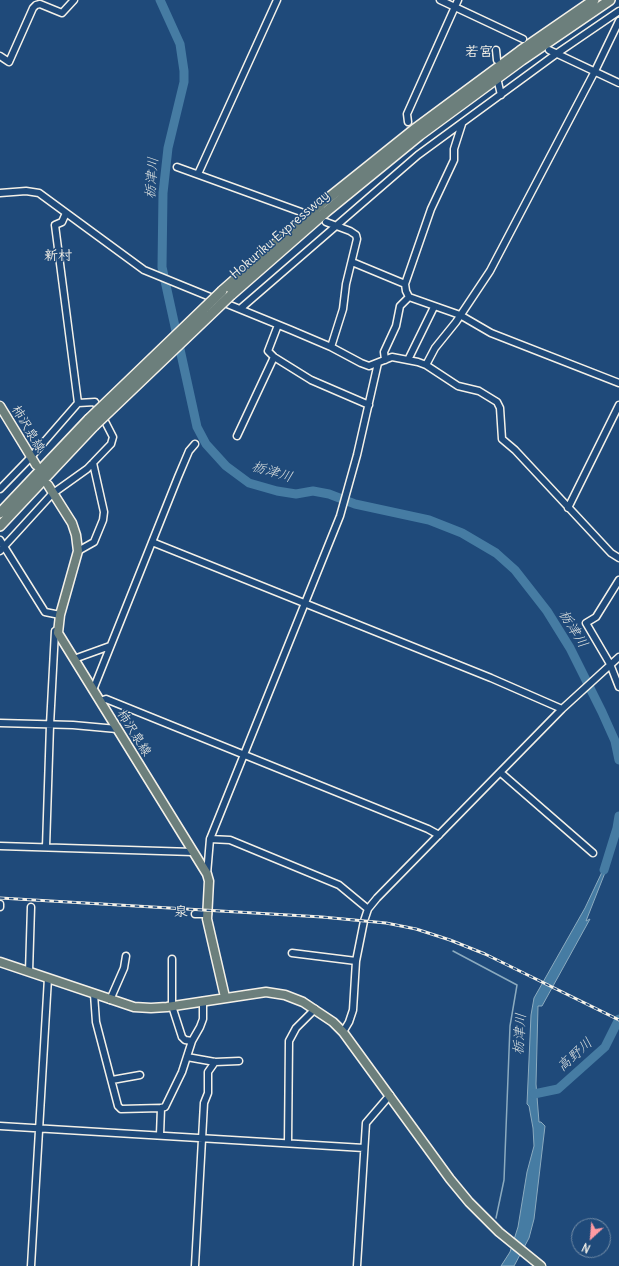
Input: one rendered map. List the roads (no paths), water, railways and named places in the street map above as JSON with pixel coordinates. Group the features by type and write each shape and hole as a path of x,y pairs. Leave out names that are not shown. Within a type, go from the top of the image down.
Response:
{"highway":[{"name":"Hokuriku Expressway","path":"0,513 92,423 222,291 321,204 416,128 508,60 594,0"},
{"name":"Hokuriku Expressway","path":"0,526 92,423 231,295 327,211 420,135 522,60 610,0"}],"main road":[{"name":"柿沢泉線","path":"0,406 36,465"},
{"name":"柿沢泉線","path":"48,485 52,494 72,523 76,535 78,550 60,615 58,633 207,874 209,881 208,914 225,997"},
{"path":"0,962 134,1007 151,1008 172,1006 266,992 285,995 315,1009 333,1022 343,1032 390,1094 450,1179 474,1207 500,1233 541,1266"}],"street":[{"path":"0,56 9,62 36,5 40,4 62,13 74,0"},
{"path":"198,174 277,0"},
{"path":"440,0 523,39"},
{"path":"408,122 407,114 458,0"},
{"path":"240,309 418,155 556,54 619,11"},
{"path":"426,365 435,348 456,322 490,271 619,21"},
{"path":"496,50 497,60"},
{"path":"549,50 595,70 619,83"},
{"path":"498,82 501,95"},
{"path":"462,124 454,149 454,160 432,209 405,284 409,297 460,315 491,333 619,383"},
{"path":"414,149 418,155"},
{"path":"177,167 301,212"},
{"path":"0,193 26,191 39,193 135,265 179,285 208,295 331,347 361,363 369,366 392,358 408,360 426,365 458,386 479,391 497,402 500,408 502,439 515,450 568,508 619,558"},
{"path":"66,213 62,222 55,225 78,403"},
{"path":"326,222 356,235 357,239 346,284 343,310 331,347"},
{"path":"352,262 405,284"},
{"path":"385,360 383,357 384,352 396,326 400,306 409,297"},
{"path":"408,360 434,307"},
{"path":"278,325 268,351 311,380 369,405"},
{"path":"237,436 274,356"},
{"path":"207,874 210,839 340,516 369,405 378,363"},
{"path":"0,489 31,457 78,403 95,402 113,437 111,444 93,464 52,494 2,549"},
{"path":"568,508 619,405"},
{"path":"93,690 180,471 189,451 195,444"},
{"path":"78,550 94,542 103,520 104,512 93,464"},
{"path":"0,540 2,549 45,612 60,615"},
{"path":"152,542 491,678 562,709"},
{"path":"619,580 596,617 586,624 610,664 619,687"},
{"path":"46,847 55,631 59,628"},
{"path":"74,659 110,646"},
{"path":"343,1032 349,1022 353,1010 356,961 368,909 562,709 619,657"},
{"path":"100,701 106,699 428,829 439,835"},
{"path":"0,723 117,729"},
{"path":"501,773 593,853"},
{"path":"210,839 230,840 339,885 368,909"},
{"path":"0,846 193,852"},
{"path":"29,972 31,907"},
{"path":"195,914 208,914"},
{"path":"292,953 356,961"},
{"path":"110,1000 114,987 124,968 126,956"},
{"path":"172,959 172,1006 182,1038 192,1041"},
{"path":"30,1266 40,1128 48,978"},
{"path":"94,994 96,1022 118,1106 121,1109 165,1107 187,1057 192,1041 203,1019 203,1001"},
{"path":"288,1143 289,1041 296,1028 315,1009"},
{"path":"187,1057 215,1062 239,1061"},
{"path":"195,1266 204,1102 208,1093 208,1072 215,1062"},
{"path":"112,1080 140,1075"},
{"path":"357,1266 366,1123 390,1094"},
{"path":"160,1135 161,1108"},
{"path":"0,1126 364,1148"}],"water":[{"path":"612,851 586,921 590,919 542,1006 538,1006 536,1084 539,1122 545,1126 534,1219 529,1238 514,1266 501,1266 510,1252 518,1227 527,1172 534,1146 533,1128 529,1106 527,1104 531,1015 534,998 585,908"}],"waterway":[{"name":"栃津川","path":"160,0 180,44 184,71 184,82 168,148 163,193 162,267 197,427 206,444 226,466 249,483 277,491 296,494 313,491 329,494 355,504 429,520 462,533 496,553 515,570 533,593 547,611 570,648 615,741 619,760"},
{"name":"栃津川","path":"604,870 617,828 619,816"},
{"path":"453,951 517,985 510,1026 504,1180 496,1218"},
{"name":"高野川","path":"534,1094 558,1089 605,1047 619,1019"}],"tunnel":[{"path":"408,122 414,149"}],"railway":[{"path":"0,898 322,917 386,923 416,929 450,940 485,954 619,1020"}],"district":[{"name":"若宮","path":"479,52"},
{"name":"新村","path":"58,256"},
{"name":"泉","path":"181,912"}]}
